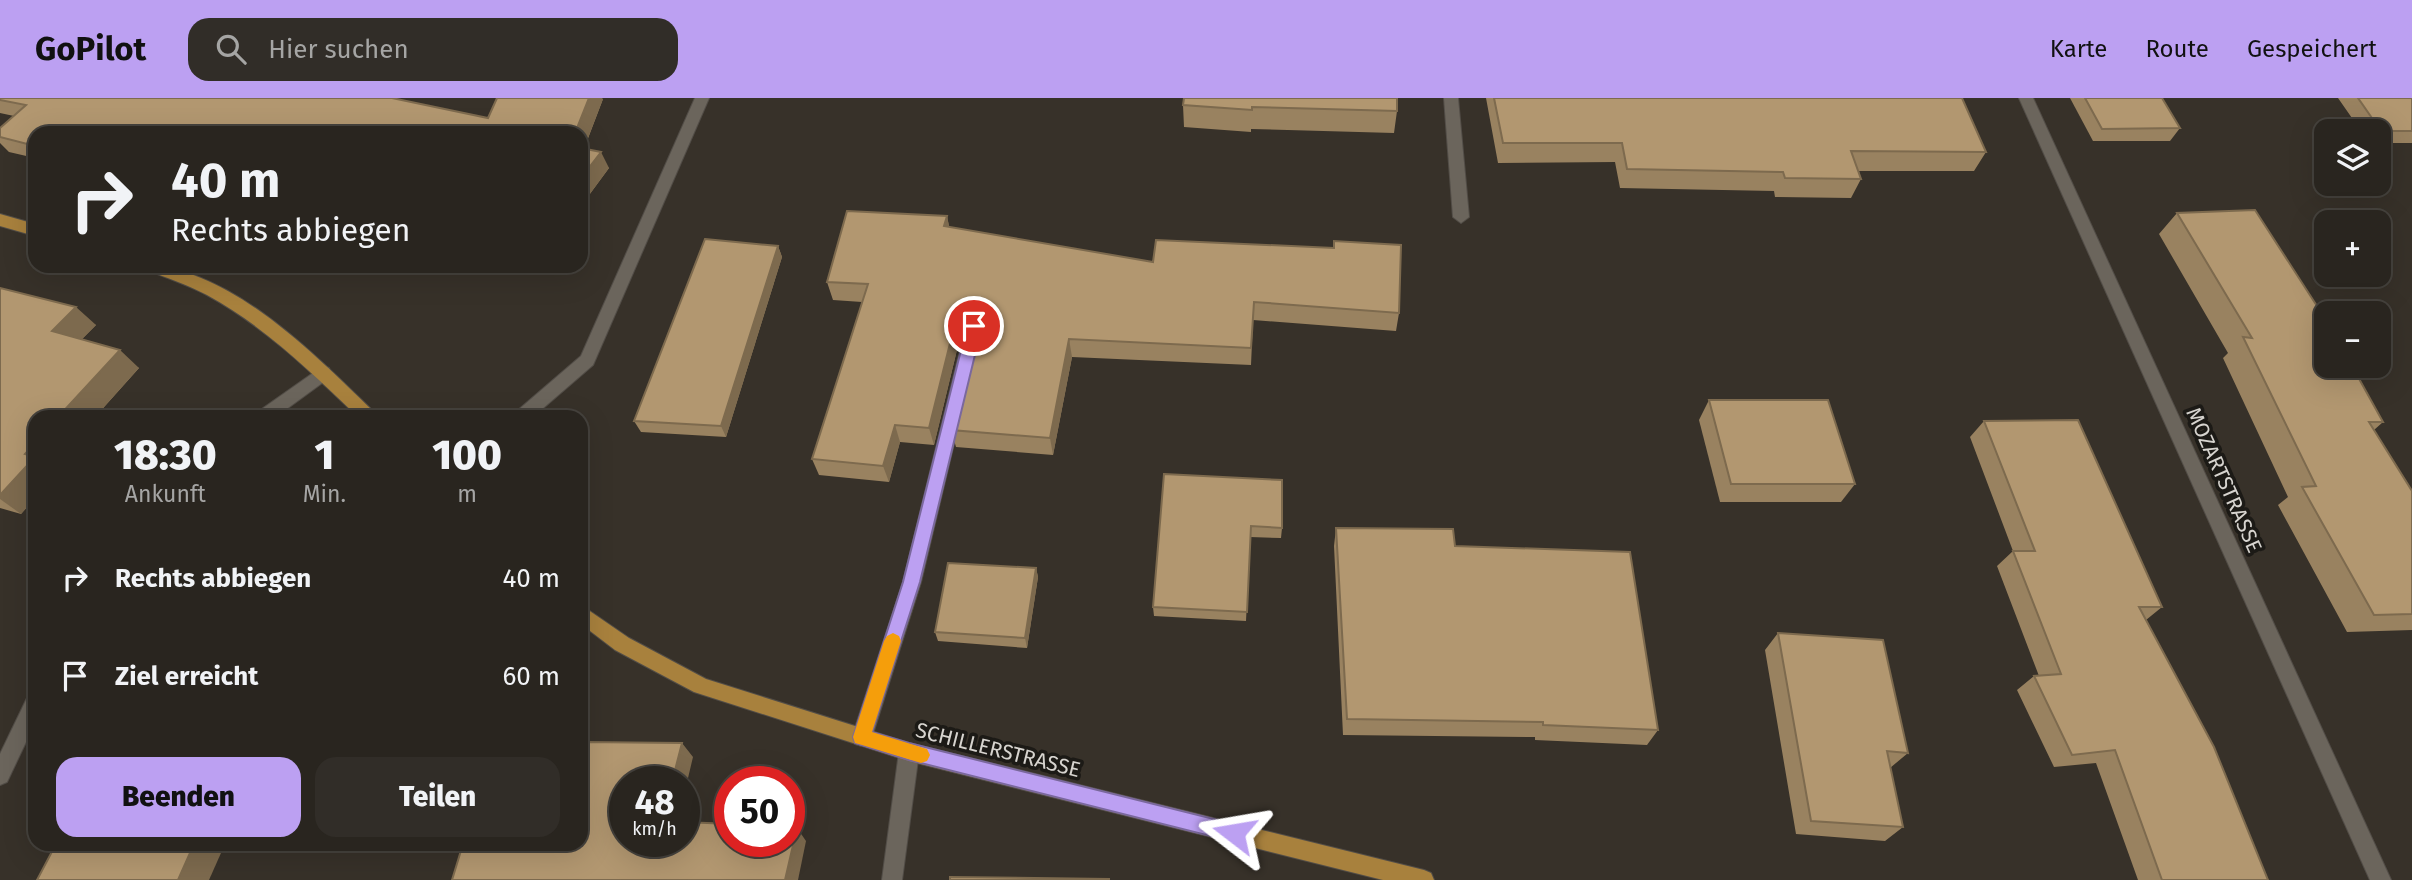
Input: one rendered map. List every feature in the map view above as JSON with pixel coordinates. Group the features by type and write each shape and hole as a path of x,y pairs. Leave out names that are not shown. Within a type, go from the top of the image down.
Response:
{"main road":[{"path":"0,220 28,228"},
{"path":"170,273 211,290 258,319 323,373 361,410"},
{"name":"SCHILLERSTRASSE","path":"588,618 622,644 701,686 909,752 1424,880"}],"street":[{"path":"530,410 587,360 702,98"},
{"path":"1451,98 1461,217"},
{"name":"MOZARTSTRASSE","path":"2026,98 2381,880"},
{"path":"862,737 912,582 974,326"},
{"path":"273,410 323,373"},
{"path":"0,775 28,717"},
{"path":"892,880 909,752"}],"building":[{"path":"392,98 488,118 497,98 589,98 578,126 28,126 28,144 0,137 0,128 26,105 0,100"},
{"path":"1184,98 1397,98 1397,111 1252,107 1252,110 1183,105"},
{"path":"1494,98 1962,98 1986,152 1851,151 1861,179 1785,178 1783,172 1627,169 1622,143 1503,143"},
{"path":"2085,98 2162,98 2180,128 2102,129"},
{"path":"2358,98 2412,98 2412,131 2391,131 2391,119 2373,119"},
{"path":"588,149 601,152 588,169"},
{"path":"2255,210 2314,301 2314,378 2359,378 2383,422 2369,422 2412,491 2412,614 2374,615 2302,487 2316,486 2243,337 2252,338 2177,213"},
{"path":"847,211 947,216 944,226 1153,262 1156,240 1334,248 1334,241 1401,245 1399,313 1254,302 1251,348 1069,339 1050,438 951,430 981,309 968,300 959,307 929,428 895,425 883,466 812,459 868,284 827,282"},
{"path":"705,239 778,246 721,426 634,421"},
{"path":"0,288 76,307 52,331 120,350 65,410 28,410 28,451 25,454 28,455 28,465 0,495"},
{"path":"1709,400 1828,400 1855,484 1731,484"},
{"path":"2078,420 2162,607 2139,607 2214,747 2268,880 2162,880 2115,750 2072,755 2034,676 2061,674 2013,551 2035,551 1984,421"},
{"path":"1164,474 1282,480 1282,528 1251,526 1247,612 1153,607"},
{"path":"1336,528 1453,529 1455,546 1630,552 1658,730 1543,725 1543,722 1347,719"},
{"path":"948,563 1036,568 1025,638 935,632"},
{"path":"1778,633 1883,640 1908,753 1887,751 1903,827 1811,821"},
{"path":"588,742 682,743 676,766 609,766 609,857 700,857 700,823 714,823 714,857 790,857 785,880 452,880 461,851 588,851"},
{"path":"52,851 191,851 178,880 37,880"},
{"path":"950,877 1109,879 1109,880 950,880"}],"slow traffic":[{"path":"893,641 862,737 921,755"}],"route":[{"path":"974,326 912,582 862,737 909,752 1234,833"}]}
